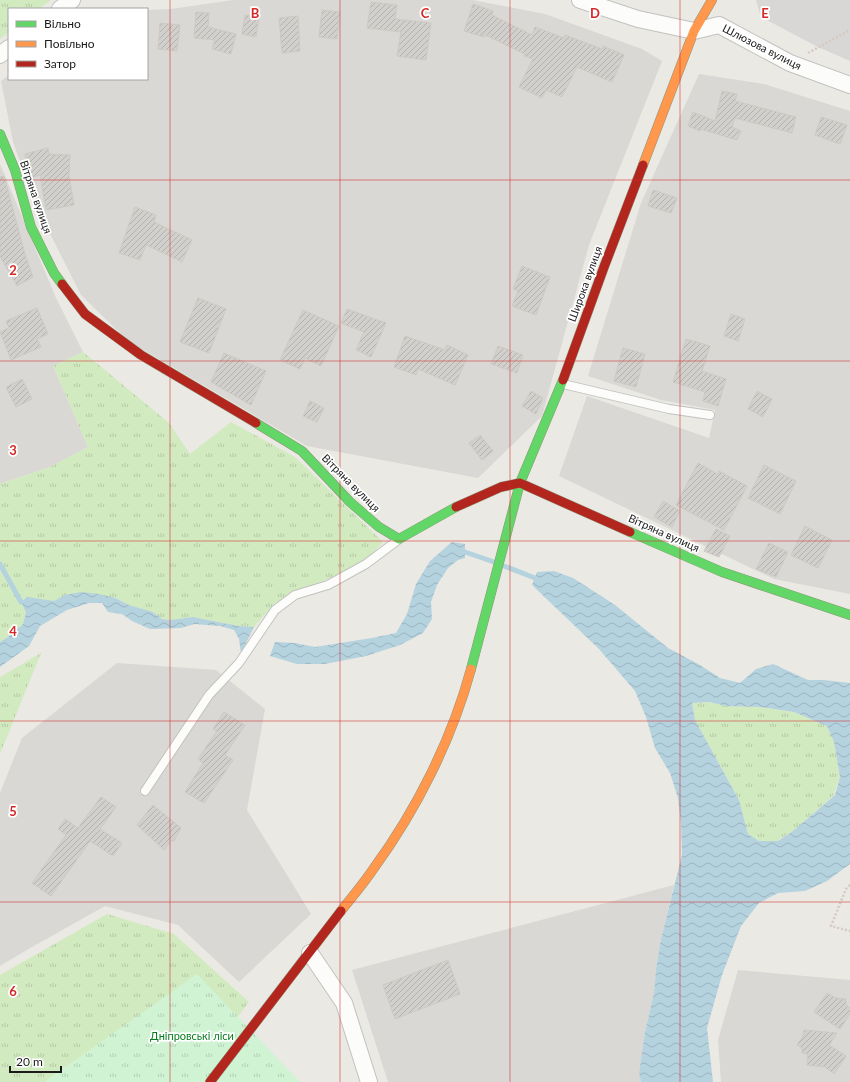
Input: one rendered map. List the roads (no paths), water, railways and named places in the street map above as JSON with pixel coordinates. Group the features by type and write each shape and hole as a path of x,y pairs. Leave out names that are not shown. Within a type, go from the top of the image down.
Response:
{"main road":[{"name":"Широка вулиця","path":"210,1082 375,867 422,792 442,749 465,690 520,483 562,384 604,267 694,31 712,0"},
{"name":"Вітряна вулиця","path":"0,134 15,170 31,227 54,273 85,314 141,355 302,450 350,502 379,527 399,539"},
{"name":"Вітряна вулиця","path":"520,483 722,572 850,615"},
{"path":"399,539 462,504 501,487 520,483"}],"street":[{"path":"61,8 72,0"},
{"name":"Шлюзова вулиця","path":"580,0 638,19 694,31 719,25 790,63 850,85"},
{"path":"0,55 8,49"},
{"path":"310,953 344,1003 369,1082"}],"lane":[{"path":"562,384 669,409 710,415"},
{"path":"145,791 210,695 239,663 275,610 295,595 328,585 366,564 399,539"}],"water":[{"path":"452,542 465,544 465,558 458,560 448,568 437,585 431,602 432,619 423,633 400,645 366,656 325,664 297,664 270,656 275,642 295,643 315,647 396,633 407,614 416,584 430,561"},
{"path":"554,571 573,578 615,605 668,648 700,665 720,678 740,683 756,669 773,664 808,680 850,683 850,864 827,881 805,891 778,893 759,903 741,926 722,975 707,1028 713,1082 641,1082 639,1073 645,1032 654,993 661,939 682,855 681,823 678,798 670,773 655,748 646,717 635,691 599,649 532,585 537,572","holes":["709,702 726,706 760,707 794,712 827,726 834,742 840,777 835,795 793,831 778,841 759,841 748,834 739,800 695,720 692,703"]},
{"path":"81,592 115,598 129,605 153,612 162,619 170,620 193,617 238,626 254,627 241,653 239,639 234,630 220,626 194,624 181,628 150,629 132,621 122,614 108,612 102,603 89,603 67,610 40,626 29,646 0,667 0,642 23,624 26,612 21,602 27,597 54,601 65,595"}],"waterway":[{"path":"465,552 494,562"},
{"path":"0,564 21,602"},
{"path":"504,566 535,578"}],"park label":[{"name":"Дніпровські ліси","path":"192,1036"}]}
